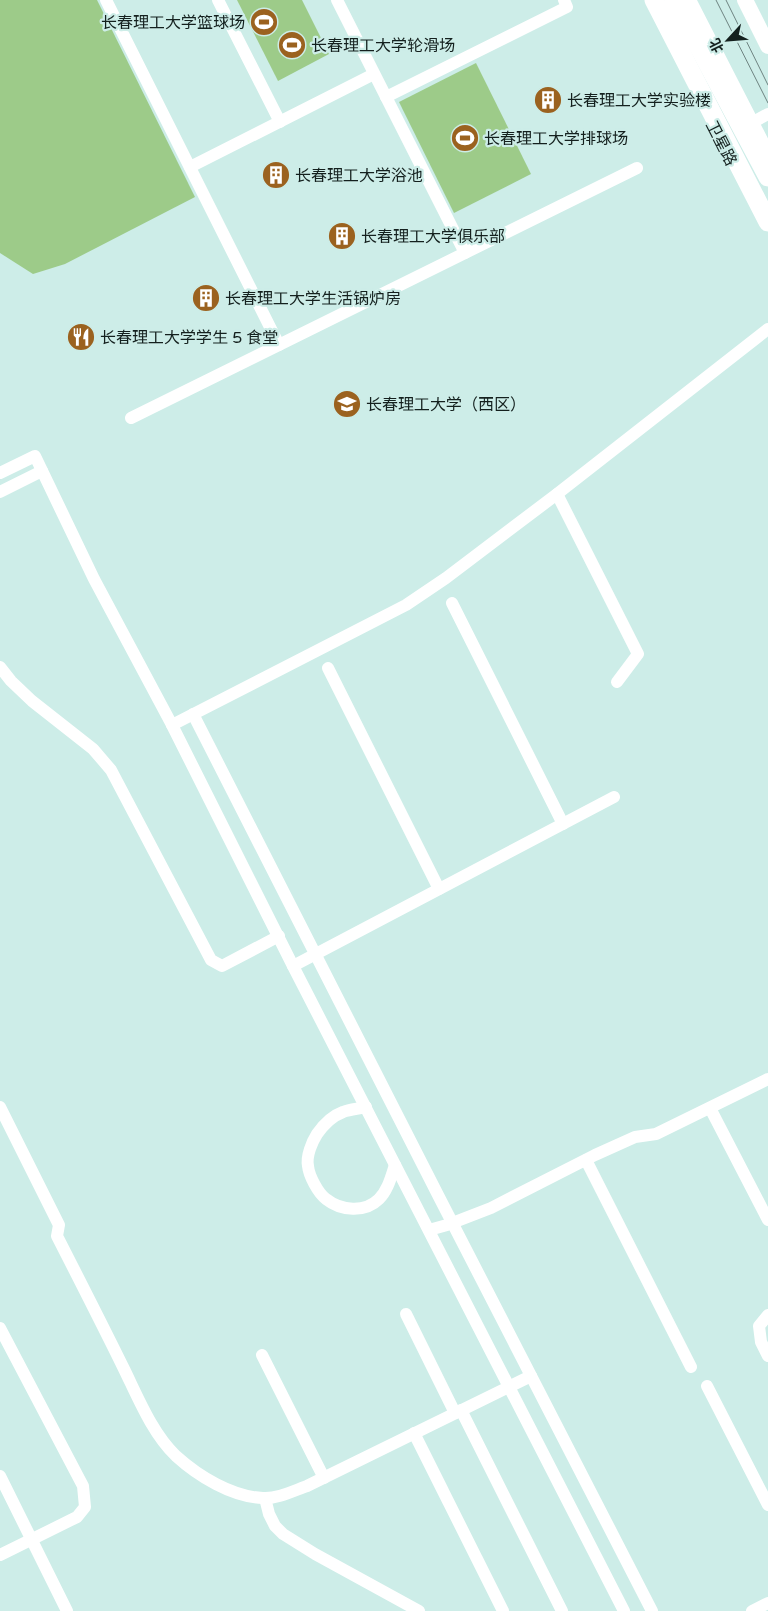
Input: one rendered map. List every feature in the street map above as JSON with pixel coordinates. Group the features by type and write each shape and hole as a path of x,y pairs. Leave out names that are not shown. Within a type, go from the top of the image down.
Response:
{"highway":[{"path":"654,0 768,222"},
{"path":"674,0 768,177"}],"main road":[{"name":"卫星路","path":"649,0 768,233"},
{"path":"688,0 768,156"},
{"path":"745,0 768,46"}],"street":[{"path":"106,0 279,345"},
{"path":"218,0 280,122"},
{"path":"337,0 465,253"},
{"path":"386,97 567,7 564,0"},
{"path":"190,167 374,74"},
{"path":"720,139 768,114"},
{"path":"131,418 637,168"},
{"path":"172,725 406,606 557,494 768,329"},
{"path":"0,473 34,456 94,579 172,725 293,966 624,1611"},
{"path":"0,492 42,471"},
{"path":"557,494 638,654 617,682"},
{"path":"452,603 563,824"},
{"path":"0,668 32,701 93,749 111,770 211,960 222,966 279,936"},
{"path":"328,668 439,889"},
{"path":"194,714 452,1223 652,1611"},
{"path":"293,966 614,797"},
{"path":"429,1230 491,1208 635,1137 656,1134 768,1079"},
{"path":"0,1107 59,1225 57,1236 158,1434 175,1455 198,1473 220,1485 243,1495 264,1498 282,1495 324,1478 531,1376"},
{"path":"366,1107 343,1112 324,1123 311,1144 307,1165 317,1189 325,1199 338,1206 354,1209 368,1206 388,1188 395,1165"},
{"path":"710,1108 768,1220"},
{"path":"586,1160 691,1368"},
{"path":"406,1314 562,1611"},
{"path":"768,1315 759,1326 761,1342 768,1356"},
{"path":"0,1328 83,1486 85,1507 77,1517 0,1555"},
{"path":"262,1355 324,1478"},
{"path":"707,1386 768,1505"},
{"path":"414,1433 503,1611"},
{"path":"0,1476 67,1611"},
{"path":"264,1498 275,1526 283,1534 315,1554 419,1611"},
{"path":"752,1611 768,1602"}],"green space":[{"path":"0,0 97,0 195,197 65,264 33,274 0,253"},
{"name":"长春理工大学轮滑场","path":"237,0 302,0 329,54 278,81"},
{"name":"长春理工大学排球场","path":"476,63 531,174 454,213 399,102"}],"tram line":[{"path":"716,0 768,103"},
{"path":"726,0 768,85"}],"place":[{"name":"长春理工大学篮球场","path":"264,22"},
{"name":"长春理工大学轮滑场","path":"292,45"},
{"name":"长春理工大学实验楼","path":"548,100"},
{"name":"长春理工大学排球场","path":"465,138"},
{"name":"长春理工大学浴池","path":"276,175"},
{"name":"长春理工大学俱乐部","path":"342,236"},
{"name":"长春理工大学生活锅炉房","path":"206,298"},
{"name":"长春理工大学学生 5 食堂","path":"81,337"},
{"name":"长春理工大学（西区）","path":"347,404"}]}
